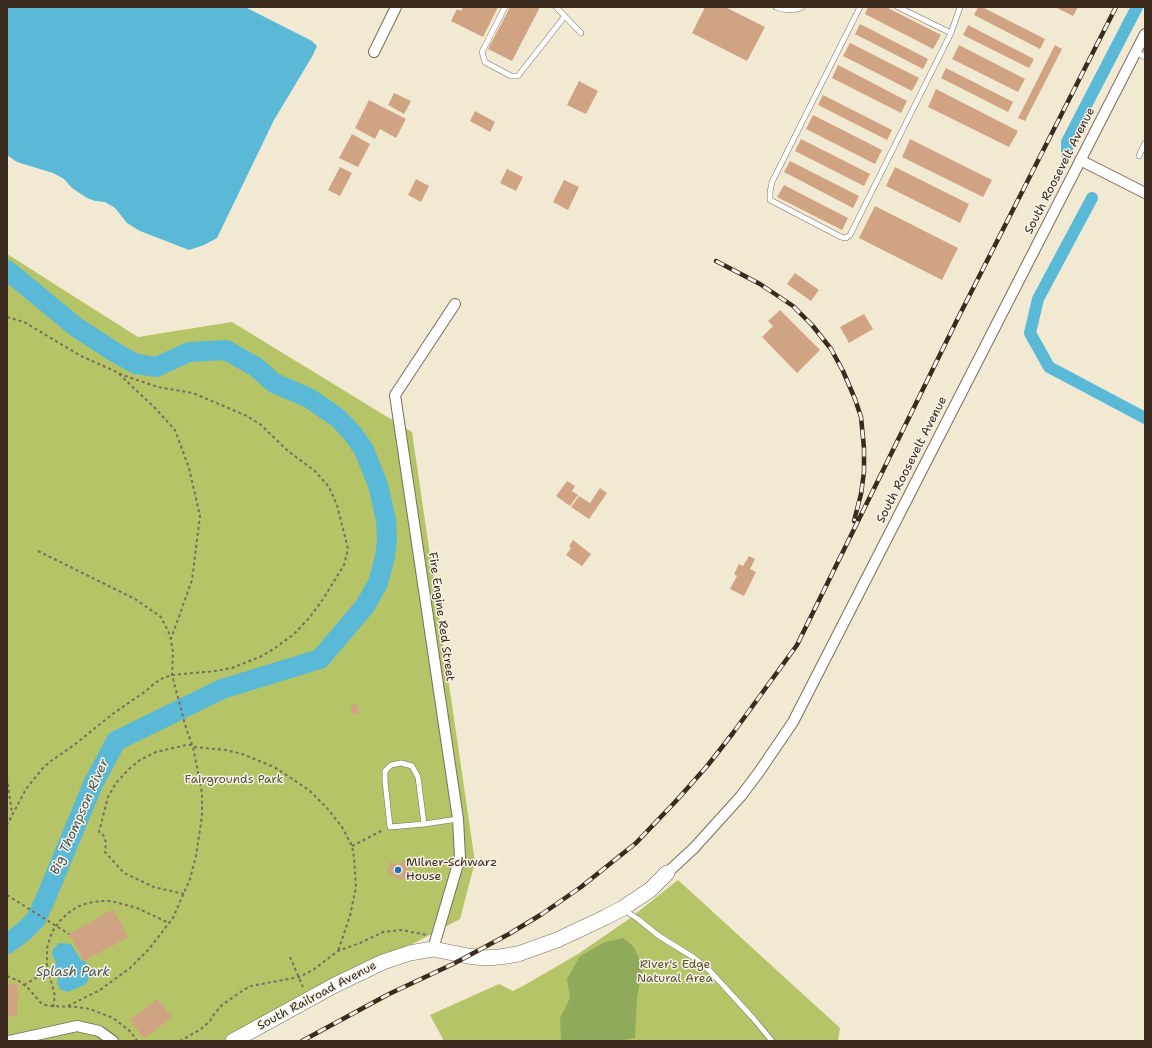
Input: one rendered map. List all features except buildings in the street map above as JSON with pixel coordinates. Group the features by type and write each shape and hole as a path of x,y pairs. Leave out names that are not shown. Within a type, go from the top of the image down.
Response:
{"street":[{"path":"374,52 396,7"},
{"name":"South Roosevelt Avenue","path":"667,873 694,848 741,796 793,722 1080,160 1140,54 1145,34"},
{"path":"1080,160 1145,193"},
{"name":"Fire Engine Red Street","path":"435,943 460,857 458,819 395,395 455,304"},
{"name":"South Railroad Avenue","path":"233,1041 335,985 384,962 435,943 485,958 518,954 557,940 621,909 650,890 667,873"},
{"path":"9,1041 42,1038 77,1026 99,1031 113,1041"}],"lane":[{"path":"505,7 482,52 485,62 511,76 518,76 565,16"},
{"path":"556,7 581,33"},
{"path":"776,7 786,10 798,9 802,7"},
{"path":"860,7 772,182 770,192 770,200 841,237 846,238 850,235 951,33 960,7"},
{"path":"898,7 951,33"},
{"path":"1139,156 1145,143"},
{"path":"424,824 418,776 412,766 401,763 391,765 385,771 390,827 424,824 458,819"},
{"path":"621,909 638,919 659,936 693,957 710,971 772,1041"}],"path":[{"path":"7,317 24,322 81,356 116,372 158,387 193,393 247,416 261,425 288,451 315,471 329,487 337,505 348,549 344,565 310,617 294,634 262,656 232,668 172,675 155,683 50,761 29,784 7,825"},
{"path":"116,372 155,408 175,430 189,468 200,516 192,580 171,640"},
{"path":"38,551 135,599 161,617 170,634 174,652 172,675 186,728 193,746 202,794 202,816 196,856 190,880 169,923 149,950 130,968 100,990 66,1007"},
{"path":"184,894 154,887 124,873 105,852 106,842 104,836 99,832 108,797 116,783 140,760 156,752 186,745 226,750 265,762 289,776 327,808 342,827 352,846 356,887 350,916 338,951"},
{"path":"7,778 12,815"},
{"path":"352,846 375,833 390,827"},
{"path":"7,894 69,934"},
{"path":"53,1007 55,996 46,961 47,948 56,926 62,918 77,907 88,902 101,900 114,902 126,905 169,923"},
{"path":"180,1041 201,1029 210,1021 222,1005 242,991 261,984 299,977 313,970 338,951 383,932 395,930 417,932 435,943"},
{"path":"290,957 308,1000"},
{"path":"24,986 48,972"},
{"path":"7,976 15,979 24,986 41,1003 53,1007 90,1009 113,1018 131,1032 137,1041"}],"green space":[{"name":"Fairgrounds Park","path":"7,254 138,337 232,322 412,432 475,862 460,919 228,1041 7,1041"},
{"name":"River's Edge Natural Area","path":"678,880 840,1028 838,1041 444,1041 430,1015 499,984 513,991 523,986 578,954 629,919"},
{"path":"623,938 633,946 643,966 637,997 635,1038 617,1041 561,1041 560,1018 570,998 567,979 580,956 605,942"}],"water":[{"path":"7,7 245,7 312,41 317,46 274,120 217,238 204,245 189,250 140,231 127,223 115,208 105,202 87,198 72,188 64,179 53,173 17,162 7,155"},
{"name":"Splash Park","path":"59,943 71,944 81,960 86,962 90,968 90,975 86,984 68,992 61,990 57,984 58,977 54,967 56,962 52,955 53,949"}],"waterway":[{"path":"1067,154 1067,142 1137,7"},
{"path":"1092,198 1038,299 1030,333 1049,367 1145,418"},
{"name":"Big Thompson River","path":"7,270 76,327 136,364 156,367 189,352 226,350 256,367 274,383 309,398 338,418 353,434 364,450 378,485 386,520 387,540 385,557 378,583 365,606 320,659 222,689 116,741 93,784 36,919 22,933 7,944"}],"railway":[{"path":"302,1041 389,994 453,964 509,934 542,914 581,887 636,843 708,765 797,645 957,320 1116,7"},
{"path":"716,261 760,284 793,306 812,325 831,349 843,371 861,417 864,448 864,472 861,494 854,521"}],"place":[{"name":"Milner-Schwarz House","path":"398,870"}]}
